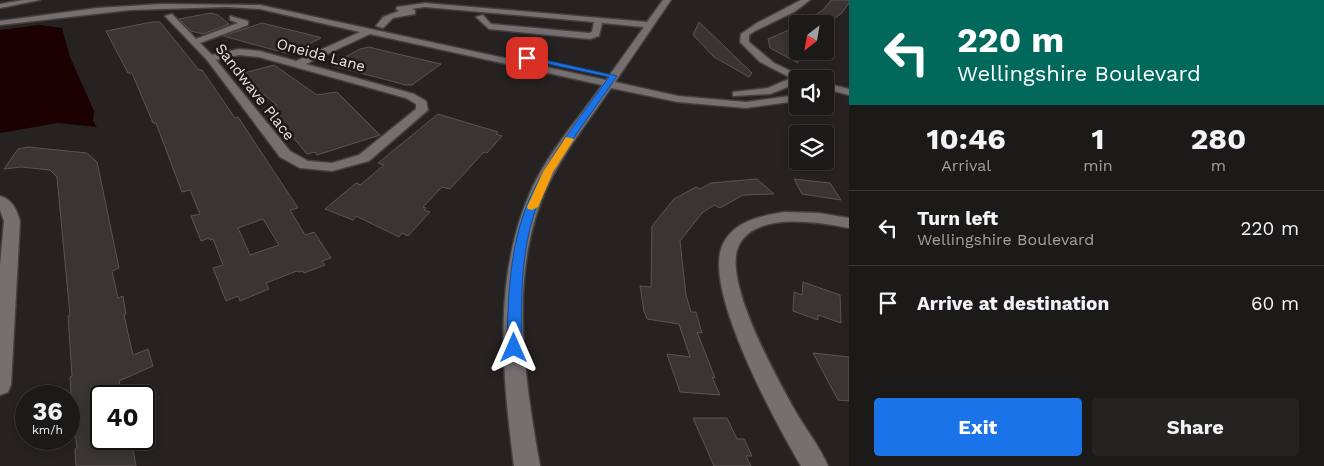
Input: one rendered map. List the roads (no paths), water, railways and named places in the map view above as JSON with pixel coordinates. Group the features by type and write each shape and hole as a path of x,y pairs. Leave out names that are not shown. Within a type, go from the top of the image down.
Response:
{"street":[{"path":"0,6 36,0"},
{"path":"0,18 135,0"},
{"path":"254,0 380,26 611,80 678,99 725,104 772,103 789,100"},
{"path":"527,466 516,384 514,348 516,286 525,229 534,200 552,165 667,0"},
{"path":"789,74 752,53 744,42 745,34 753,27 784,15 806,0"},
{"path":"0,23 134,4 196,1 260,7 611,80 687,91 728,94 770,91 789,83"},
{"path":"598,24 596,34 590,36 489,26 480,17 412,12 400,9 425,5 598,24 650,25"},
{"path":"298,64 380,26 396,22 412,12"},
{"name":"Sandwave Place","path":"169,16 210,58 285,154 305,165 332,167 364,158 417,116 422,110 422,103"},
{"path":"194,42 245,22 233,18"},
{"name":"Oneida Lane","path":"210,58 250,53 298,64 403,94 422,103"},
{"path":"834,88 849,92"},
{"path":"0,201 9,210 12,221 0,373"},
{"path":"815,466 788,421 757,359 738,308 728,269 729,250 734,240 749,227 768,220 808,217 849,223"}]}
